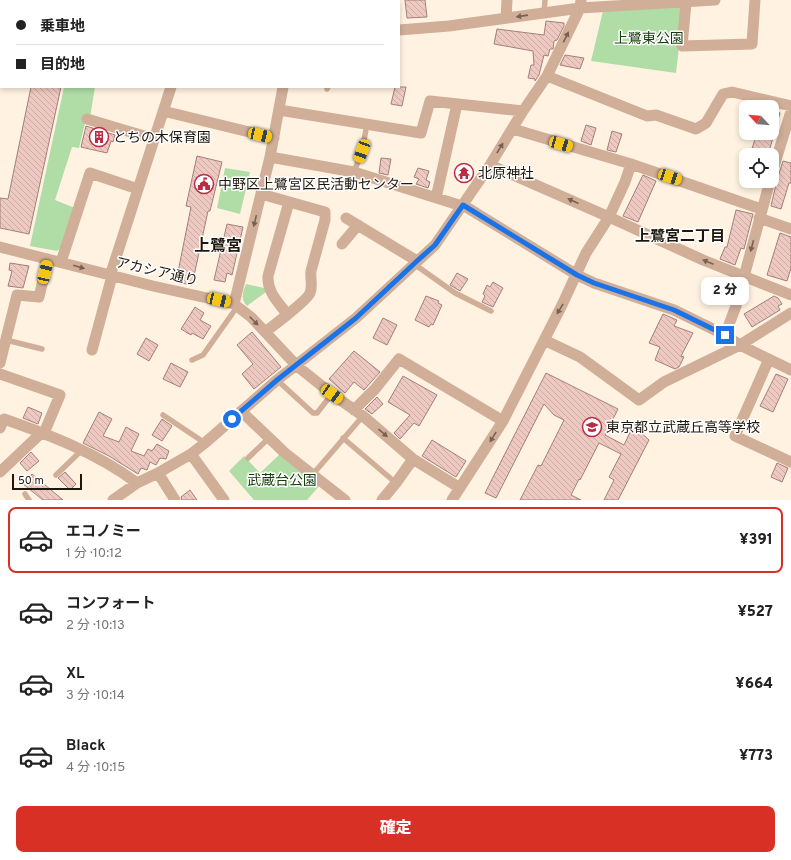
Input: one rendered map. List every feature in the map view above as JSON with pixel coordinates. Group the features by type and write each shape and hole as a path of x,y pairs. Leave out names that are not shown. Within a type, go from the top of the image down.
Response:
{"street":[{"path":"506,18 507,0"},
{"path":"400,30 544,13 580,4 686,3 710,0"},
{"path":"686,3 682,46 752,44 755,0"},
{"path":"113,500 127,496 137,482 158,473 190,454 205,443 277,380 297,366 356,318 435,245 490,165 523,111 547,76 580,4"},
{"path":"547,76 647,116 656,115 696,128 706,123 723,94 732,92 791,106"},
{"path":"92,350 111,276 163,111 169,88"},
{"path":"236,305 270,157 283,88"},
{"path":"279,110 421,133 430,101 523,111"},
{"path":"436,198 457,104"},
{"path":"163,111 274,138"},
{"path":"779,150 791,111"},
{"path":"87,119 154,139"},
{"path":"513,129 631,164 760,214 791,229"},
{"path":"270,157 354,172 463,205 577,275 594,283 674,310 791,370"},
{"path":"452,500 503,422 577,275 586,253 609,217 625,182 631,164"},
{"path":"490,165 609,217 668,245 791,295"},
{"path":"61,262 90,172 138,189"},
{"path":"725,335 736,306 768,188"},
{"path":"261,194 326,212 310,271 311,291 308,296 265,332"},
{"path":"287,314 271,293 267,282 289,202"},
{"path":"346,218 416,263"},
{"path":"342,244 358,225"},
{"name":"アカシア通り","path":"0,247 111,276 236,305 252,317 297,366 359,413 413,459 460,488"},
{"path":"0,363 4,336 17,295 39,297 48,259"},
{"path":"544,340 580,357 639,400 664,382 740,345 791,314"},
{"path":"359,413 398,359 503,422"},
{"path":"769,359 735,436 791,462"},
{"path":"0,374 60,395 42,433 0,472"},
{"path":"241,411 285,453 313,474 340,499"},
{"path":"0,428 4,419 42,433 83,450 137,482"},
{"path":"190,454 224,500"},
{"path":"382,500 413,459"},
{"path":"158,473 174,500"}],"lane":[{"path":"544,13 545,0"},
{"path":"354,172 362,151 367,124"},
{"path":"416,263 455,293 491,311"},
{"path":"192,360 203,355 236,305"},
{"path":"4,336 42,349"},
{"path":"277,380 313,413 317,413 332,394"},
{"path":"313,474 343,438 359,413"},
{"path":"163,414 205,443"},
{"path":"248,458 269,438"},
{"path":"343,438 396,483"},
{"path":"56,475 83,450"},
{"path":"25,494 29,500"}],"green space":[{"name":"上鷺東公園","path":"684,5 676,73 591,61 603,11"},
{"path":"64,88 95,88 89,124 85,123 79,148 72,147 55,200 75,208 61,248 57,251 30,246"},
{"path":"225,168 250,172 240,214 217,208"},
{"path":"246,284 264,288 266,292 247,306 243,301 243,293"},
{"name":"武蔵台公園","path":"281,453 321,484 307,500 254,500 229,471 244,456 260,473"}],"building":[{"path":"405,0 425,0 427,17 407,18"},
{"path":"546,21 564,23 564,26 557,40 554,41 553,49 550,49 548,56 544,55 539,75 535,81 535,79 528,78 531,65 534,65 533,51 494,44 497,29 544,35"},
{"path":"565,55 584,58 580,69 560,65"},
{"path":"406,87 402,106 391,104 395,88"},
{"path":"31,88 61,88 29,234 0,228 0,198 8,199"},
{"path":"586,125 596,128 591,145 581,141"},
{"name":"とちの木保育園","path":"86,126 115,135 113,142 111,141 107,153 81,147"},
{"path":"612,131 622,134 616,152 607,150"},
{"path":"755,140 772,140 770,148 752,148"},
{"path":"197,156 222,162 210,211 208,211 192,285 176,282 191,207 186,206"},
{"path":"381,158 391,159 388,175 379,173"},
{"path":"783,161 791,163 791,183 789,183 781,209 771,206 775,188 779,188 779,174"},
{"name":"北原神社","path":"458,167 471,171 468,180 460,178 460,176 456,174"},
{"path":"418,168 429,171 426,180 430,182 428,188 416,184 419,179 414,177"},
{"path":"643,175 656,181 638,222 623,216"},
{"path":"736,210 753,214 744,249 741,248 735,265 720,259 725,247 727,247"},
{"path":"227,224 243,227 232,275 227,273 225,282 214,280"},
{"path":"780,233 791,237 791,268 787,281 767,275"},
{"path":"10,263 29,266 23,288 8,286 12,271 9,270"},
{"path":"457,273 468,279 460,291 450,285"},
{"path":"493,282 503,288 493,307 482,302 485,296 483,294 487,285 490,287"},
{"path":"426,296 439,301 438,303 442,305 433,325 431,324 429,327 415,320"},
{"path":"774,296 778,298 782,304 778,306 780,310 752,327 744,314"},
{"path":"195,307 204,313 200,320 211,326 203,339 192,333 191,335 181,329"},
{"path":"663,314 677,320 674,326 693,333 681,356 684,357 679,367 675,369 655,360 660,347 649,343"},
{"path":"383,318 397,325 387,345 373,338"},
{"path":"252,332 281,367 254,389 242,374 253,364 237,345"},
{"path":"146,338 158,345 149,361 137,354"},
{"path":"354,351 380,372 364,390 354,382 345,393 329,379"},
{"path":"171,363 188,372 180,387 163,379"},
{"path":"546,373 618,409 605,435 624,445 632,428 639,431 649,440 618,500 604,500 614,480 609,477 621,454 599,443 571,495 581,500 520,500 538,465 541,466 564,420 554,415 544,404 496,498 485,493"},
{"path":"776,374 788,379 773,412 760,406"},
{"path":"403,376 437,395 419,426 414,423 400,439 394,433 410,415 388,402"},
{"path":"377,397 383,404 372,414 365,409"},
{"path":"28,407 42,413 38,424 23,418"},
{"path":"99,412 112,419 103,436 119,442 126,427 139,434 131,451 144,456 148,449 152,451 157,444 169,451 166,459 160,458 156,465 150,462 147,470 141,468 138,474 109,456 83,443"},
{"path":"162,419 172,426 162,441 152,435"},
{"path":"432,440 466,461 456,477 422,456"},
{"path":"31,452 39,461 27,471 20,463"},
{"path":"777,463 788,468 782,482 771,477"},
{"path":"65,472 76,484 70,490 58,478"},
{"path":"32,474 63,500 43,500 23,484"},
{"path":"190,490 197,500 182,500 181,497"}],"place":[{"name":"とちの木保育園","path":"99,137"},
{"name":"北原神社","path":"464,173"},
{"name":"中野区上鷺宮区民活動センター","path":"204,184"},
{"name":"東京都立武蔵丘高等学校","path":"592,427"}],"district":[{"name":"上鷺宮二丁目","path":"680,236"},
{"name":"上鷺宮","path":"218,245"}],"route":[{"path":"232,419 277,380 297,366 356,318 435,245 463,205 577,275 594,283 674,310 725,335"}]}
